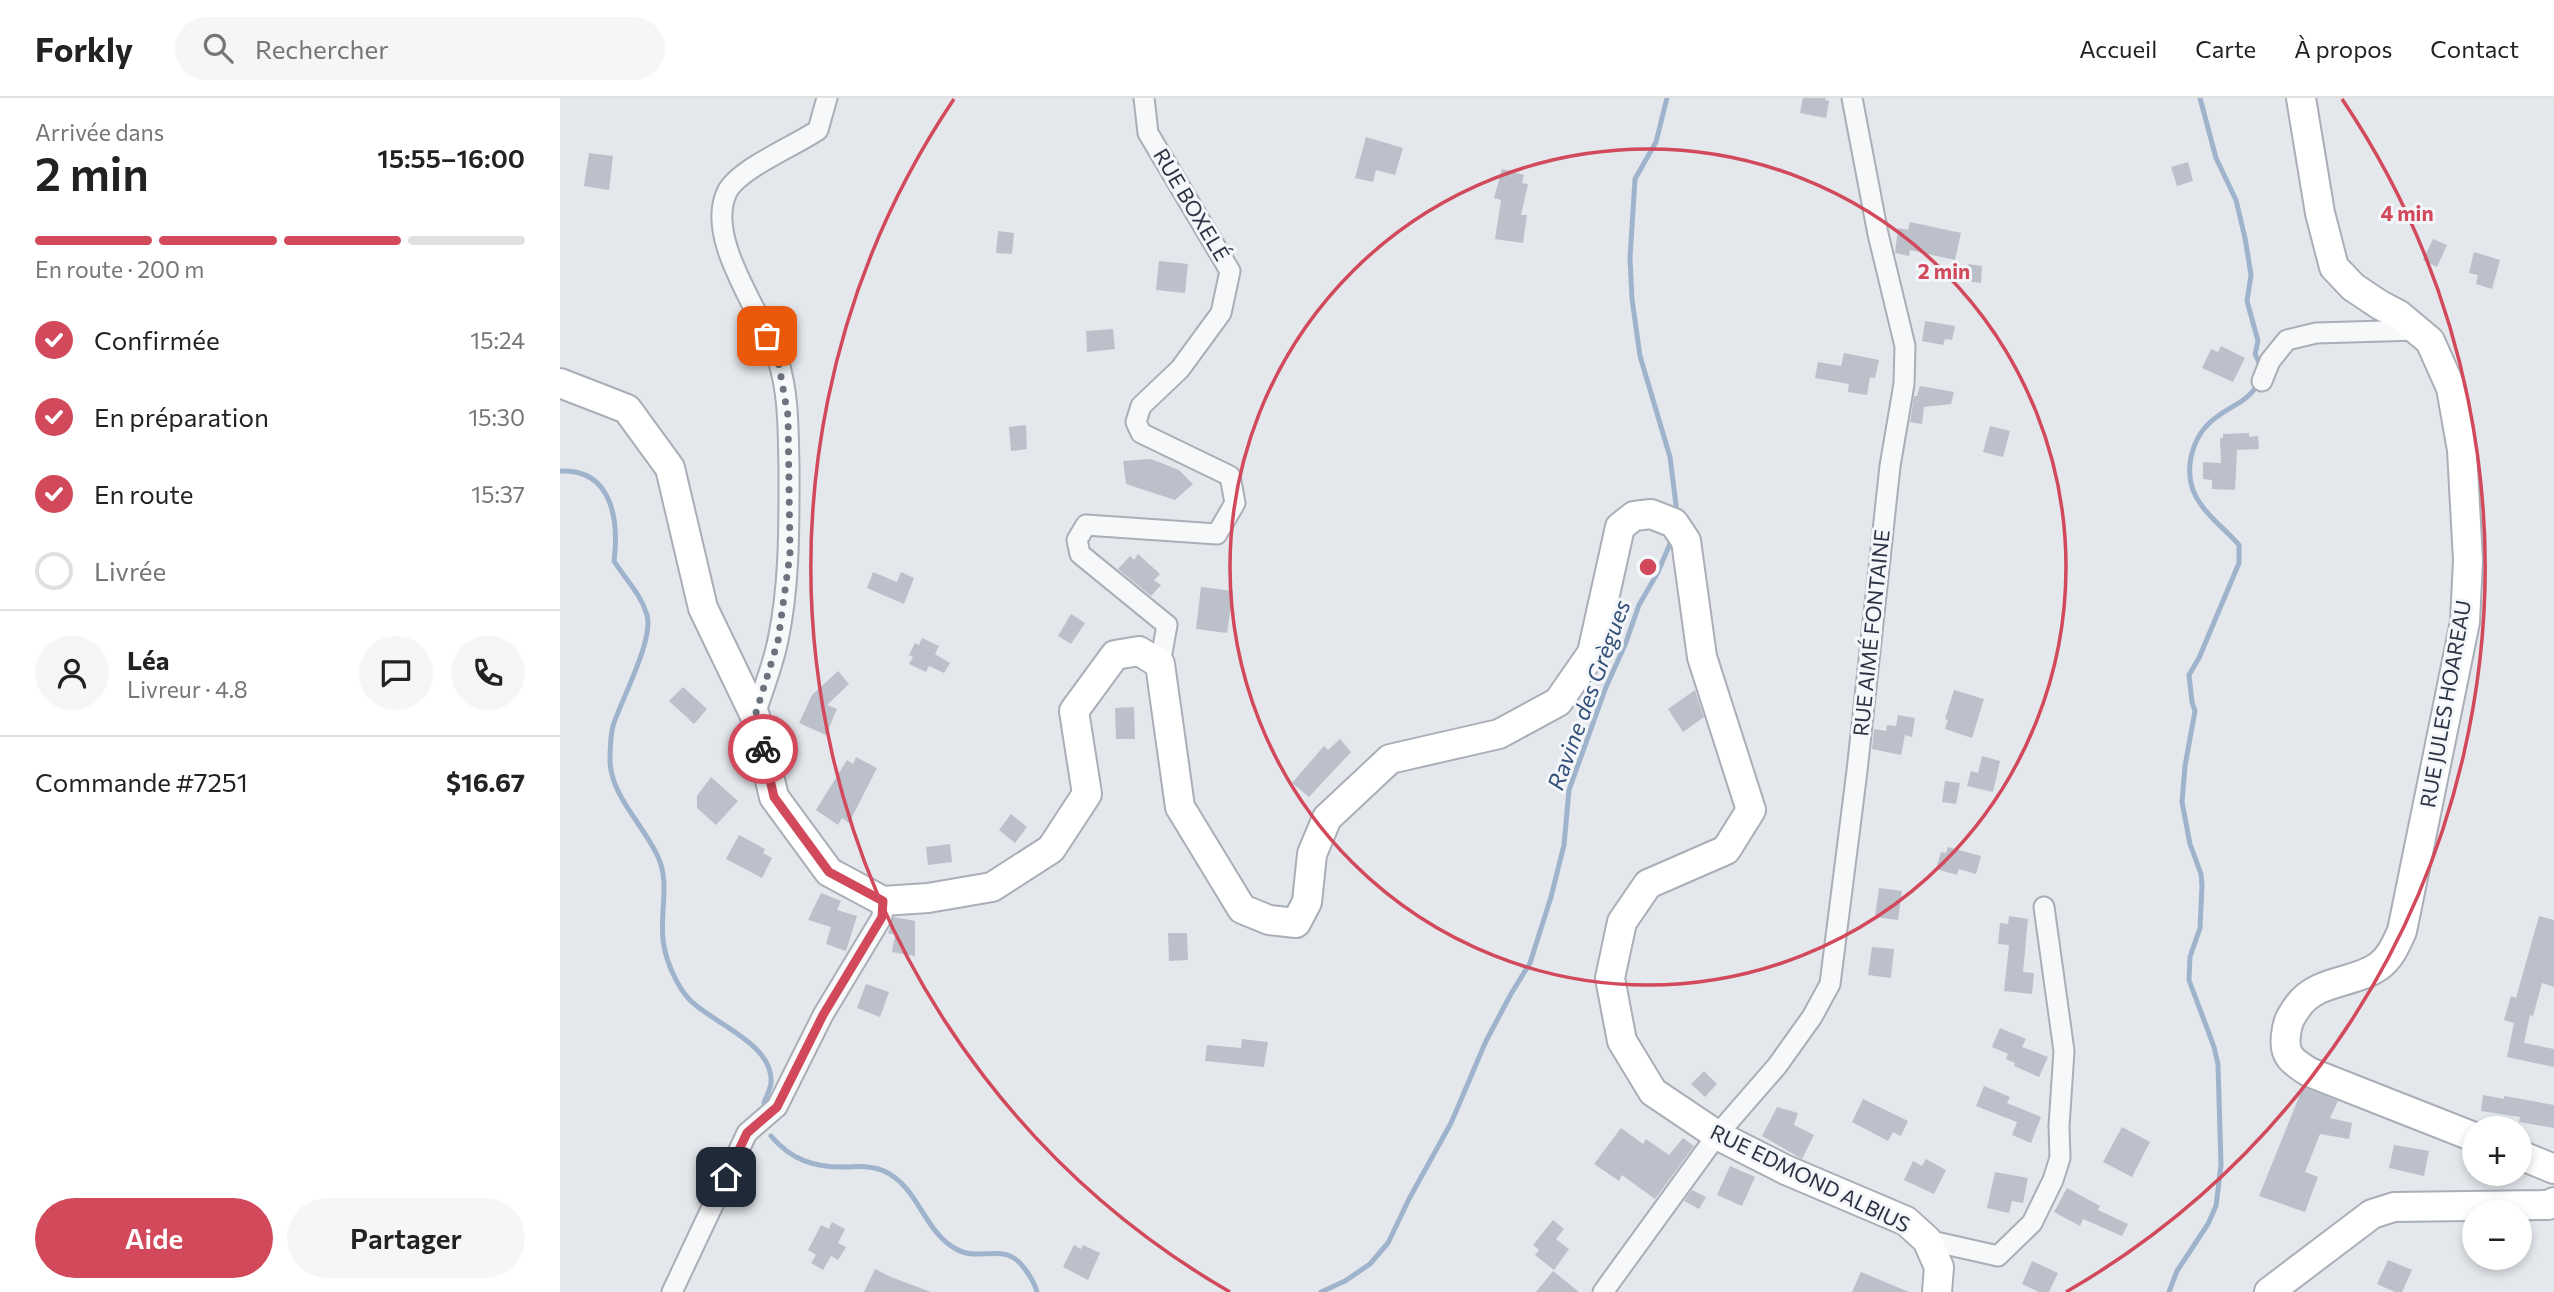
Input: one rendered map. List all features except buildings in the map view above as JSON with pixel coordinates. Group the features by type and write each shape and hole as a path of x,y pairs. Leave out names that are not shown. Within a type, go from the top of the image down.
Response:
{"main road":[{"name":"RUE JULES HOAREAU","path":"2301,98 2320,213 2334,267 2353,287 2380,306 2399,315 2430,341 2451,388 2462,450 2468,548 2465,622 2402,931 2392,954 2378,967 2318,989 2302,1001 2287,1021 2285,1044 2291,1061 2309,1072 2462,1132"},
{"path":"560,383 627,409 670,468 703,608 755,716 774,797 829,872 883,901 929,898 992,887 1051,849 1087,794 1074,711 1115,655 1139,651 1160,664"},
{"name":"RUE EDMOND ALBIUS","path":"1160,664 1180,807 1242,909 1269,920 1296,923 1307,902 1312,854 1327,818 1390,759 1499,734 1558,702 1592,653 1620,527 1634,516 1651,514 1674,523 1686,541 1702,657 1751,810 1726,849 1648,884 1622,922 1610,978 1622,1041 1653,1093 1717,1135 1786,1170 1906,1221 1927,1240 1939,1267 1937,1292"},
{"path":"2532,1159 2554,1169"},
{"path":"2269,1292 2372,1214 2394,1207 2547,1205 2554,1202"}],"street":[{"path":"755,716 778,641 790,554 788,416 778,360 733,264 720,221 727,192 746,171 818,130 827,98"},
{"name":"RUE BOXELÉ","path":"1143,98 1148,133 1230,271 1221,313 1180,369 1141,406 1136,422 1141,433 1230,476 1235,503 1217,534 1086,525 1077,540 1080,554 1167,625 1160,664"},
{"name":"RUE AIMÉ FONTAINE","path":"1603,1292 1717,1135 1777,1066 1812,1017 1830,984 1857,771 1890,467 1904,384 1905,346 1878,234 1852,98"},
{"path":"2262,381 2270,361 2287,340 2316,333 2418,330"},
{"path":"672,1292 747,1133 777,1107 823,1015 882,917 883,901"},
{"path":"1927,1240 1998,1256 2032,1223 2053,1180 2060,1158 2059,1126 2064,1051 2044,907"}],"waterway":[{"name":"Ravine des Grègues","path":"1667,98 1656,142 1635,179 1630,258 1632,299 1640,356 1670,457 1677,513"},
{"path":"2200,98 2216,158 2236,200 2245,238 2251,275 2247,301 2258,341 2255,354 2261,367"},
{"path":"2169,1292 2177,1271 2208,1224 2216,1206 2221,1165 2218,1064 2189,980 2190,957 2200,928 2202,885 2182,802 2185,766 2195,711 2189,675 2199,658 2239,563 2239,545 2206,511 2195,495 2191,483 2191,458 2194,446 2208,424 2246,398 2258,383"},
{"path":"560,471 578,472 592,478 602,488 613,515 614,561 637,594 647,615 646,639 613,726 610,763 617,788 652,845 662,867 662,924 667,960 689,999 763,1056 771,1083 764,1103"},
{"name":"Ravine des Grègues","path":"1321,1292 1345,1281 1370,1264 1388,1243 1451,1123 1486,1041 1530,963 1564,845 1569,790 1639,605 1658,572 1672,539"},
{"path":"771,1136 787,1151 804,1161 824,1166 875,1168 896,1178 945,1241 965,1253 1001,1254 1017,1260 1032,1280 1037,1292"}],"way so far":[{"path":"763,749 755,716 778,641 790,554 788,416 778,360 767,336"}],"route":[{"path":"726,1177 747,1133 777,1107 823,1015 882,917 883,901 829,872 774,797 763,749"}]}
